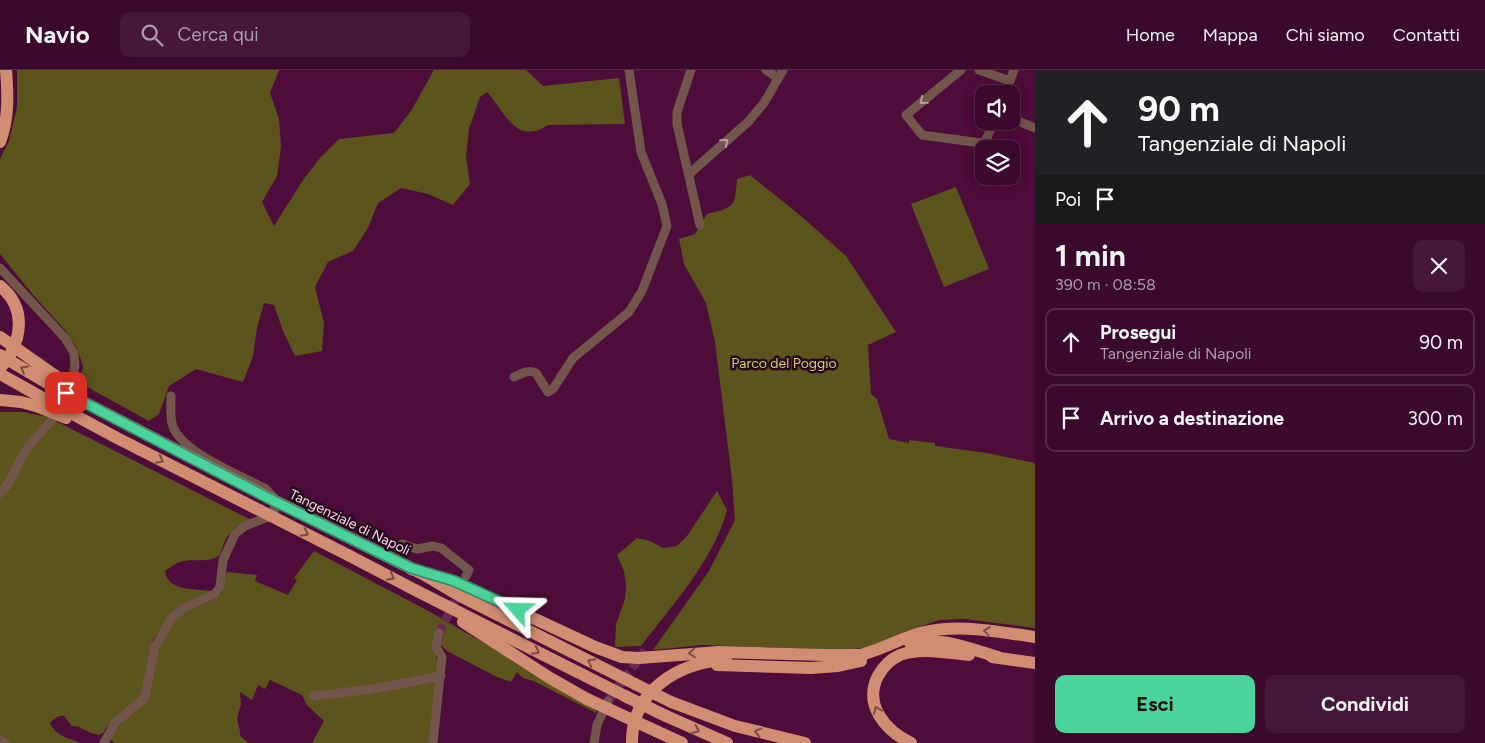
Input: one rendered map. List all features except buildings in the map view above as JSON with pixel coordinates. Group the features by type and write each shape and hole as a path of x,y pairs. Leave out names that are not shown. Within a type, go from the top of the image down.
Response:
{"highway":[{"path":"0,142 7,115 6,70"},
{"path":"0,286 10,296 17,309 20,324 9,358 0,368"},
{"path":"0,295 14,314 18,329 17,338"},
{"path":"0,337 51,380"},
{"path":"0,355 51,380"},
{"path":"0,374 39,402 117,438 625,696 727,743"},
{"name":"Tangenziale di Napoli","path":"51,380 118,420 671,702 735,726 805,743"},
{"path":"0,400 39,402"},
{"path":"411,568 454,581 595,647 622,656 639,658 710,652 825,656 863,654"},
{"path":"415,590 550,678 587,699 682,743"},
{"path":"632,743 635,719 646,697 668,677 692,665 707,661 811,663 863,654 918,634 943,628 963,628 1035,637"},
{"path":"637,743 639,724 653,698 676,678 706,667 724,665 801,668 828,667 873,658 908,643 926,640 941,641 998,657"},
{"path":"911,743 886,726 876,712 874,688 876,680 889,662 906,653 923,651 998,657 1035,663"}],"street":[{"path":"688,174 748,122 764,103 781,74 766,70"},
{"path":"961,70 906,115 922,135 981,143 986,140 990,130"},
{"path":"979,70 1010,82"},
{"path":"1009,85 1014,70"},
{"path":"514,377 532,371 536,373 548,392 553,389 573,358 629,312 642,291 667,226 662,204 641,152 630,71"},
{"path":"690,74 677,112 677,124 700,225"},
{"path":"1020,122 1035,128"},
{"path":"685,160 701,164"},
{"path":"0,268 65,338 74,353 75,366 72,379"},
{"path":"104,743 115,723 145,696 152,656 158,639 171,619 184,608 215,594 220,587 224,560 235,534 245,526 268,518 275,509 274,498 266,489 198,454 180,439 172,424 171,396"},
{"path":"0,493 8,486 23,455 40,432 52,420"},
{"path":"402,544 417,549 433,546 441,548 469,570 466,576"},
{"path":"434,743 442,657 436,648 439,633"},
{"path":"313,696 374,689 441,676"},
{"path":"594,743 597,725 608,701"},
{"path":"0,740 5,743"}],"green space":[{"path":"17,70 279,70 270,93 279,119 281,147 277,176 262,202 274,226 303,180 320,158 339,139 394,133 411,111 434,70 526,70 543,86 619,78 625,124 548,125 528,132 512,124 487,92 480,97 469,129 466,157 470,184 453,205 428,194 401,188 378,203 368,228 353,251 328,262 315,287 324,323 322,351 295,356 283,331 274,305 264,303 257,328 253,356 243,382 196,369 169,386 159,414 149,421 80,383 83,366 77,348 66,331 34,296 0,254 0,159 9,141 17,107"},
{"name":"Parco del Poggio","path":"750,175 801,216 846,256 896,332 868,345 871,394 877,399 889,439 909,443 909,440 935,443 935,446 987,453 1035,463 1035,628 965,619 940,620 906,631 870,647 845,650 702,645 653,650 709,571 735,520 715,342 706,303 684,264 679,239 695,234 707,214 723,210 731,205 734,201 737,179"},
{"path":"956,187 989,269 944,287 911,204"},
{"path":"0,412 24,412 48,417 251,520 230,533 220,555 207,560 181,562 165,571 171,583 177,586 214,591 171,615 153,640 140,699 108,725 103,733 99,735 72,726 64,716 58,717 50,723 59,734 81,743 0,743"},
{"path":"717,491 727,510 713,546 691,581 641,646 615,647 616,624 625,599 626,585 624,571 617,555 637,538 650,541 663,548 677,546 687,536"},
{"path":"314,551 423,608 597,708 596,713 534,681 523,678 517,672 511,682 497,677 447,651 441,645 444,634 437,630 433,646 438,665 430,743 312,743 324,721 307,705 302,695 270,680 265,689 258,685 252,700 240,692 241,704 237,718 240,736 249,743 114,743 110,738 118,727 144,702 157,653 172,623 181,614 215,599 222,593 227,572 257,575 255,581 288,595 297,580 294,578"}],"tunnel":[{"path":"439,633 460,591"},
{"path":"608,701 647,648"}],"route":[{"path":"66,393 268,498 411,568 454,581 518,610"}]}
